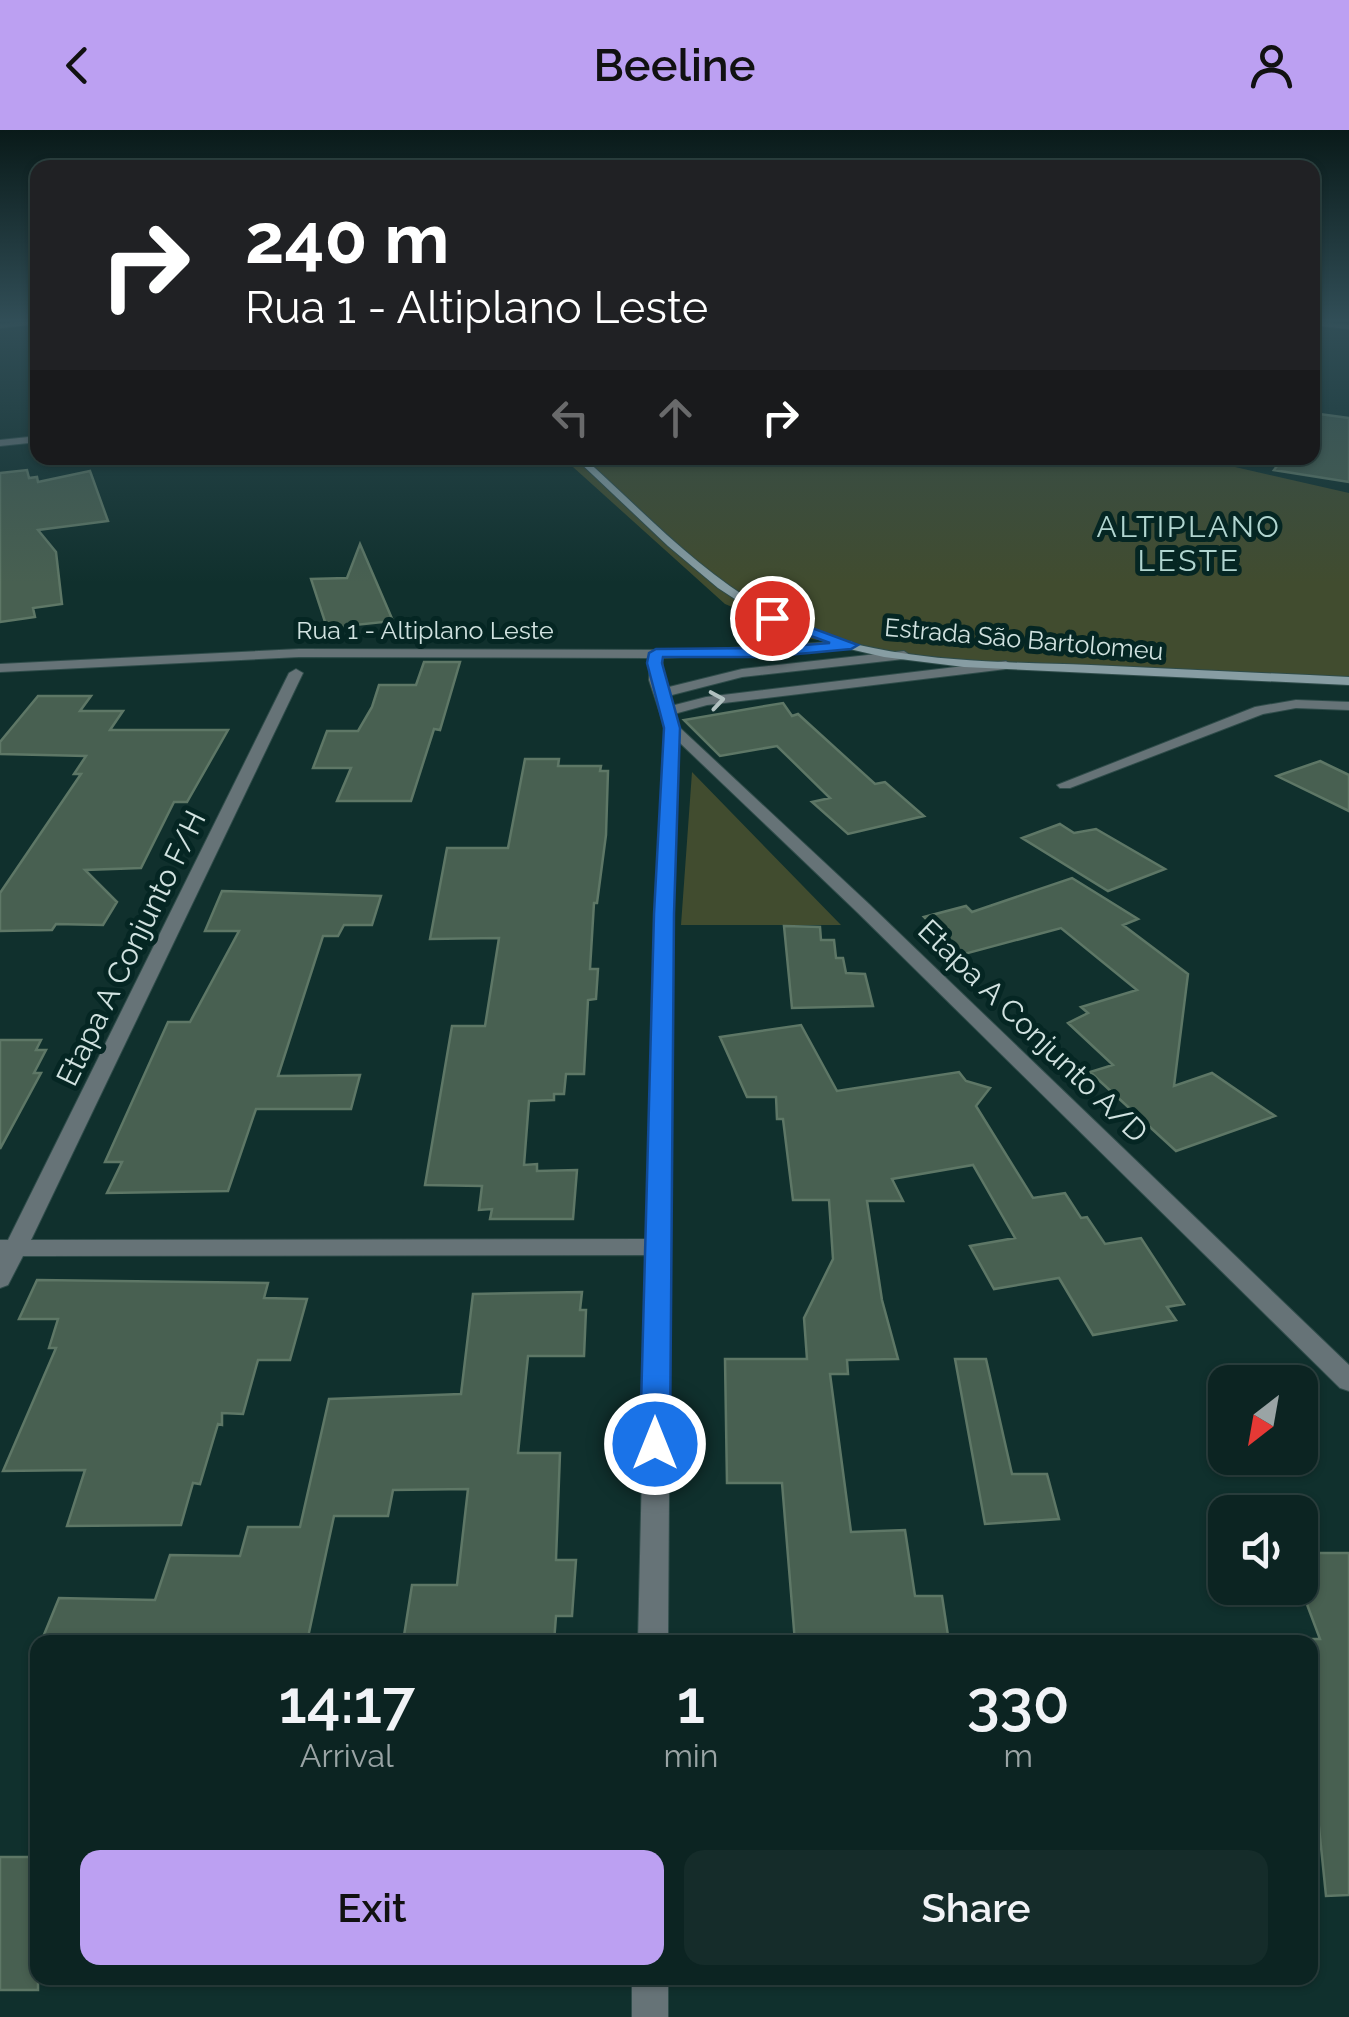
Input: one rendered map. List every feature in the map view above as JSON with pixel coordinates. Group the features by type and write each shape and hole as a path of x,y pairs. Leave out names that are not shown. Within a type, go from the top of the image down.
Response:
{"street":[{"path":"0,443 30,439"},
{"name":"Estrada São Bartolomeu","path":"587,465 737,597 791,626 851,645 911,656 1006,665 1349,682"},
{"name":"Rua 1 - Altiplano Leste","path":"0,668 299,653 766,652 851,645"},
{"path":"653,1635 665,703 656,653"},
{"path":"665,703 742,673 911,656 919,674"},
{"path":"665,703 1006,665"},
{"path":"818,666 833,686"},
{"name":"Etapa A Conjunto F/H","path":"0,1279 8,1247 296,673"},
{"name":"Etapa A Conjunto A/D","path":"665,703 864,908 1349,1381"},
{"path":"1065,785 1260,710 1296,704 1349,706"},
{"path":"8,1247 657,1246"},
{"path":"650,1985 650,2017"}],"green space":[{"path":"571,465 1227,465 1349,493 1349,683 922,660 807,638 725,604"},
{"path":"692,772 841,925 681,925"}],"building":[{"path":"1320,414 1349,418 1349,482 1274,470 1278,465 1320,465"},
{"path":"27,470 29,478 37,477 38,482 90,471 108,521 38,530 56,552 62,604 33,608 35,617 0,622 0,473"},
{"path":"360,544 393,621 327,628 311,579 347,578"},
{"path":"424,662 460,662 440,730 434,729 411,801 337,801 351,768 313,768 327,731 358,731 379,685 416,685"},
{"path":"38,696 91,696 80,711 123,711 110,730 228,730 187,802 174,802 141,868 85,870 117,902 103,925 56,924 52,930 0,931 0,893 81,774 74,774 86,756 0,754 0,742"},
{"path":"783,703 792,716 798,714 875,784 885,782 924,816 848,834 812,802 830,798 777,746 720,756 684,720"},
{"path":"525,759 559,759 558,766 601,766 600,771 608,771 606,835 594,903 590,969 598,969 596,999 588,1000 584,1074 566,1074 564,1094 554,1094 554,1100 529,1101 524,1165 537,1164 537,1171 577,1170 573,1219 490,1219 492,1209 479,1210 482,1186 425,1185 452,1026 485,1026 499,938 430,939 447,848 508,848"},
{"path":"1320,761 1349,775 1349,811 1277,776"},
{"path":"1060,824 1074,833 1096,829 1165,869 1108,891 1022,838"},
{"path":"1072,878 1138,919 1123,925 1188,974 1174,1086 1212,1073 1275,1116 1176,1151 1090,1072 1113,1065 1068,1023 1088,1013 1081,1007 1137,990 1061,928 957,956 922,930 934,927 924,917 966,906 972,912"},
{"path":"222,891 381,896 372,925 344,925 338,936 323,936 278,1076 360,1075 351,1109 256,1109 228,1191 107,1193 122,1162 105,1162 168,1022 190,1022 239,931 205,931"},
{"path":"784,926 820,927 821,940 834,940 836,958 843,958 846,973 865,974 873,1006 792,1008"},
{"path":"801,1025 837,1091 959,1072 966,1081 990,1088 976,1106 1033,1198 1065,1193 1105,1244 1141,1238 1184,1304 1167,1307 1176,1320 1093,1335 1059,1278 994,1289 970,1246 1015,1238 973,1165 892,1179 903,1201 867,1201 882,1300 898,1359 847,1360 848,1374 830,1374 851,1532 905,1530 915,1596 942,1596 948,1635 794,1635 782,1483 727,1483 725,1359 807,1359 804,1318 833,1259 829,1200 793,1200 783,1119 777,1119 776,1097 747,1097 720,1037"},
{"path":"0,1040 41,1040 36,1050 46,1050 34,1073 41,1073 0,1149"},
{"path":"37,1280 268,1283 264,1298 307,1299 290,1360 258,1360 243,1414 222,1413 222,1425 218,1424 200,1484 193,1483 181,1525 67,1526 85,1470 3,1471 56,1348 49,1348 58,1319 19,1319"},
{"path":"582,1292 580,1310 586,1310 584,1356 528,1356 518,1453 560,1453 556,1560 576,1560 572,1616 556,1616 555,1635 404,1635 412,1585 457,1585 468,1489 393,1490 388,1516 334,1516 308,1635 44,1635 59,1598 155,1600 170,1555 240,1556 248,1527 300,1527 329,1399 461,1394 473,1294"},
{"path":"955,1359 986,1359 1012,1474 1047,1474 1059,1519 985,1524"},
{"path":"1318,1553 1349,1553 1349,1895 1326,1896 1318,1818 1320,1639 1307,1605 1318,1605"},
{"path":"0,1857 30,1857 30,1985 38,1985 38,1990 0,1990"}],"district":[{"name":"ALTIPLANO LESTE","path":"1189,543"}],"route":[{"path":"655,1444 664,914 672,728 654,663 656,653 766,652 851,645 772,618"}]}
